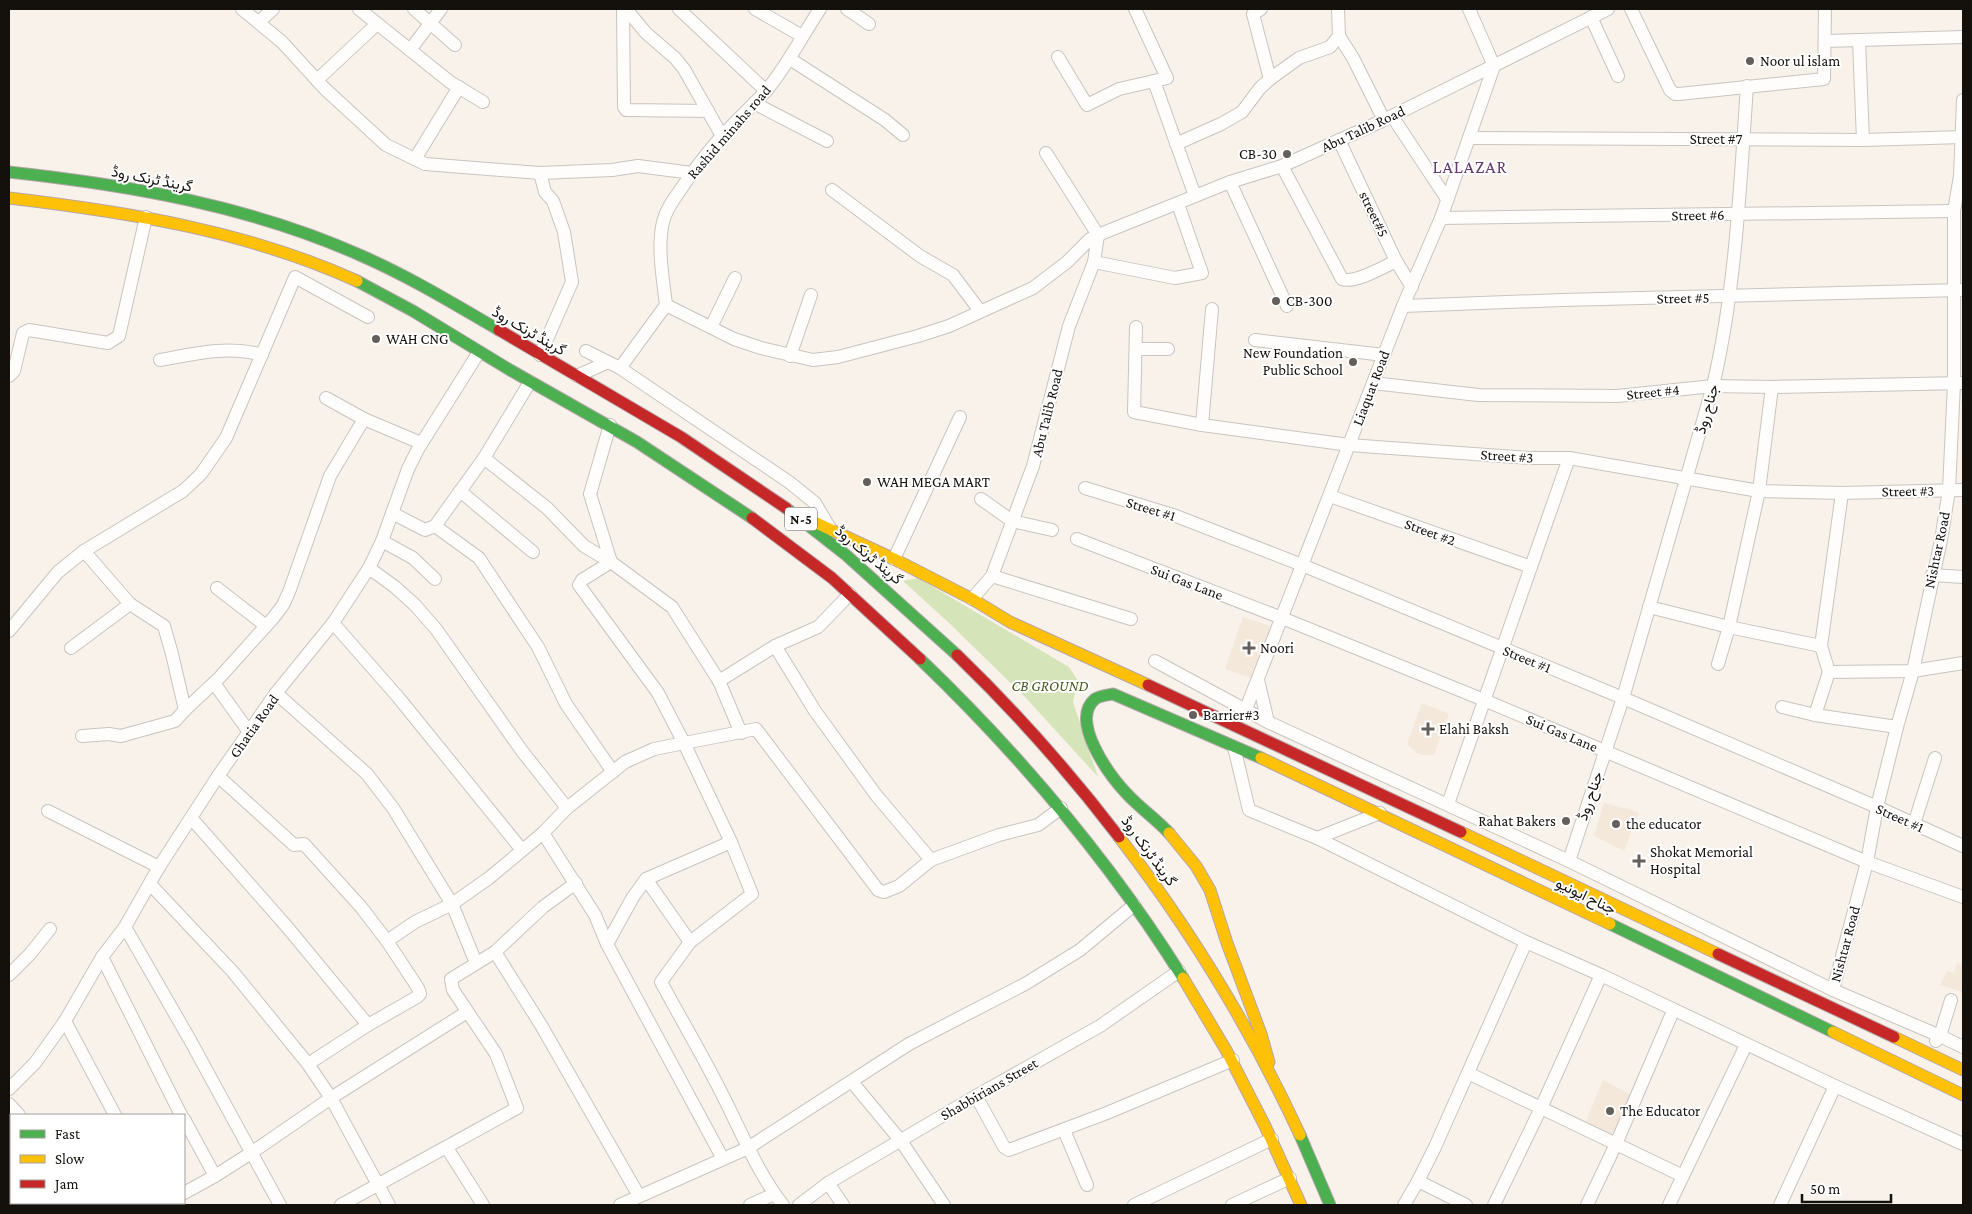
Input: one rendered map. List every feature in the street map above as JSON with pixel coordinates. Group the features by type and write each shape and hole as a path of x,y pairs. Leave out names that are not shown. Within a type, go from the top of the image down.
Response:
{"main road":[{"name":"گرینڈ ٹرنک روڈ","path":"9,172 57,177 168,196 230,210 346,249 410,279 649,417 790,511 920,619 958,655 1000,696 1093,802 1187,931 1236,1010 1274,1080 1326,1201"},
{"name":"N-5","path":"9,198 146,217 232,236 320,265 374,290 530,382 610,425 775,535 850,594 955,691 989,726 1097,851 1180,971 1233,1060 1302,1205"},
{"name":"جناح ایونیو","path":"790,511 894,559 972,599 1010,622 1202,709 1963,1070"},
{"name":"جناح ایونیو","path":"1274,1080 1263,1039 1229,950 1210,890 1202,874 1164,827 1126,793 1107,770 1093,740 1085,715 1087,707 1092,700 1101,694 1113,694 1194,726 1380,813 1963,1094"},
{"path":"1380,813 1390,798"}],"street":[{"path":"242,9 282,42 358,121 386,145 425,164 540,173 612,170 638,166 692,173"},
{"path":"260,22 273,9"},
{"path":"360,9 459,87 484,102"},
{"path":"414,9 455,44"},
{"path":"410,50 441,9"},
{"path":"624,9 624,107 626,110 708,111"},
{"path":"624,9 684,69 722,136"},
{"path":"679,9 766,91"},
{"path":"755,9 802,36"},
{"name":"Rashid minahs road","path":"666,305 661,254 664,220 668,208 692,173 722,136 766,91 790,58 820,9"},
{"path":"847,9 869,24"},
{"path":"1058,56 1087,105 1119,89 1167,78 1135,9"},
{"path":"1261,9 1254,14 1270,79"},
{"path":"1338,9 1339,36 1388,118 1447,199"},
{"path":"1469,9 1494,66"},
{"path":"1631,9 1667,84 1675,94 1824,78 1825,9"},
{"path":"1598,12 1618,76"},
{"name":"Abu Talib Road","path":"666,305 734,338 790,356 813,360 838,357 918,336 949,326 1033,288 1058,270 1090,238 1230,182 1282,166 1388,118 1598,12"},
{"path":"317,80 377,24"},
{"path":"1176,144 1242,112 1260,88 1270,79 1299,58 1330,47 1339,36"},
{"path":"1825,41 1963,37"},
{"path":"1859,40 1863,140"},
{"path":"790,58 884,120 903,135"},
{"name":"Liaquat Road","path":"1246,709 1403,306 1441,218 1494,66"},
{"path":"1154,81 1195,196"},
{"name":"جناح روڈ","path":"1569,861 1623,698 1713,386 1724,341 1730,297 1747,86"},
{"path":"416,159 459,87"},
{"name":"Nishtar Road","path":"1833,990 1867,862 1877,807 1912,671 1941,540 1949,490 1958,383 1959,290 1954,211 1962,176 1963,100"},
{"path":"754,103 827,142"},
{"name":"Street #7","path":"1469,138 1863,140 1962,136"},
{"name":"street#5","path":"1339,140 1396,261 1412,287"},
{"path":"1046,153 1104,233"},
{"path":"1282,166 1342,279 1348,281 1367,275 1396,261"},
{"path":"540,173 545,192 553,201 564,232 572,282 540,355"},
{"path":"1230,182 1287,306"},
{"path":"832,190 920,256 953,275 980,311"},
{"path":"1094,262 1175,278 1202,273 1178,204"},
{"name":"Street #6","path":"1441,218 1954,211"},
{"path":"9,376 14,371 23,333 29,330 108,343 118,336 146,217"},
{"name":"Abu Talib Road","path":"972,599 992,576 1033,466 1069,326 1104,233"},
{"path":"9,632 58,572 84,551 183,491 201,474 226,438 295,277 368,318"},
{"path":"711,327 735,278"},
{"name":"Street #5","path":"1403,306 1959,290"},
{"path":"790,356 812,295"},
{"path":"577,376 614,365 666,305"},
{"path":"1202,425 1212,309"},
{"name":"Street #3","path":"1136,328 1134,412 1202,425 1349,445 1530,458 1569,458 1676,476 1686,480 1759,491 1963,490"},
{"path":"1255,340 1384,355"},
{"path":"1136,349 1168,349"},
{"path":"160,360 247,350 262,355"},
{"path":"586,351 614,365 789,482 816,503 831,530"},
{"name":"Ghatia Road","path":"9,1089 35,1063 65,1021 102,957 124,927 159,867 192,819 218,776 276,694 332,623 369,568 382,541 408,468 480,352"},
{"path":"392,513 425,530 435,526 484,458 530,382"},
{"name":"Street #4","path":"1373,383 1478,395 1617,396 1713,386 1772,387 1958,383"},
{"path":"1718,664 1729,627 1759,491 1772,387"},
{"path":"326,398 364,419 422,443"},
{"path":"894,559 960,417"},
{"path":"82,736 109,734 121,736 175,721 214,683 266,626 283,605 330,476 364,419"},
{"path":"610,425 590,494 611,562"},
{"path":"484,458 547,508 584,546 611,562 672,607 719,681 741,732"},
{"path":"1448,804 1569,458"},
{"name":"Street #1","path":"1085,488 1176,516 1302,566 1623,698 1963,846"},
{"path":"460,491 533,552"},
{"path":"1815,715 1829,672 1821,646 1842,492"},
{"name":"Street #2","path":"1330,496 1530,567"},
{"path":"981,499 1012,521 1052,530"},
{"path":"435,526 479,558 538,647 566,704 613,772"},
{"name":"Sui Gas Lane","path":"1077,539 1282,618 1484,700 1867,862 1963,897"},
{"path":"382,541 413,558 435,579"},
{"path":"84,551 130,604 164,626 185,710"},
{"path":"611,562 582,580 579,584 658,693 731,842 752,894 690,942 661,982 721,1093 748,1148 774,1194 783,1205"},
{"path":"369,568 415,605 436,629 522,751 567,808"},
{"path":"1932,575 1963,577"},
{"path":"992,576 1131,619"},
{"path":"217,588 266,626"},
{"path":"719,681 775,646 818,627 850,594"},
{"path":"71,648 130,604"},
{"path":"1649,607 1729,627 1821,646"},
{"path":"332,623 398,697 522,850"},
{"path":"775,646 814,711 876,795 931,860"},
{"path":"1155,661 1268,722 1569,861 1833,990 1963,1047"},
{"path":"1829,672 1912,671 1963,663"},
{"path":"1258,680 1268,722"},
{"path":"214,683 249,732"},
{"path":"276,694 367,774 393,808 452,904 476,963"},
{"path":"1782,707 1815,715 1897,727"},
{"path":"388,941 415,922 452,904 489,878 543,834 567,808 625,762 654,749 684,743 756,730 878,890 884,892 899,886 931,860 999,835 1038,824 1061,808"},
{"path":"1234,746 1249,810 1317,838 1526,942 1601,975 1673,1011 1963,1144"},
{"path":"1914,824 1935,758"},
{"path":"218,776 294,845 304,844 362,907 388,941 420,994 308,1064"},
{"path":"48,811 159,867"},
{"path":"1317,838 1380,813"},
{"path":"192,819 288,928 368,1025"},
{"path":"543,834 595,915 607,944 723,1159"},
{"path":"607,944 633,897 646,879 731,842"},
{"path":"646,879 690,942"},
{"path":"150,884 232,972 308,1064 331,1098 389,1205"},
{"path":"341,1205 518,1108 496,1054 450,985 451,979 495,952 542,907 576,884"},
{"path":"620,1205 748,1148 909,1044 1024,984 1080,950 1134,905"},
{"path":"124,927 190,1040 280,1205"},
{"path":"9,975 30,954 50,929"},
{"path":"1716,954 1723,936"},
{"path":"1404,1205 1418,1181 1526,942"},
{"path":"495,952 567,1068 639,1196"},
{"path":"102,957 181,1114"},
{"name":"Shabbirians Street","path":"799,1205 828,1183 1100,1026 1180,971"},
{"path":"1494,1205 1541,1108 1601,975"},
{"path":"1928,1054 1940,1036 1951,1000"},
{"path":"1586,1205 1616,1144 1673,1011"},
{"path":"185,1192 251,1153 331,1098 467,1012"},
{"path":"65,1021 114,1114"},
{"path":"1669,1205 1746,1044"},
{"path":"976,1096 1004,1147 1008,1150 1108,1113 1233,1060"},
{"path":"1468,1072 1683,1176"},
{"path":"852,1082 901,1141 944,1205"},
{"path":"1780,1205 1835,1086"},
{"path":"9,1104 18,1114"},
{"path":"185,1121 215,1176"},
{"path":"1064,1130 1087,1185"},
{"path":"1134,1205 1272,1139"},
{"path":"447,1148 483,1205"},
{"path":"1232,1205 1290,1178"},
{"path":"1418,1181 1466,1205"},
{"path":"828,1183 843,1205"},
{"path":"750,1205 774,1194"}],"shaded area":[{"name":"Noori","path":"1243,617 1273,627 1254,679 1225,669"},
{"name":"Elahi Baksh","path":"1422,703 1449,714 1434,755 1417,753 1407,744"},
{"name":"the educator","path":"1604,803 1639,812 1624,851 1594,836"},
{"path":"1957,963 1963,965 1963,992 1940,985 1947,971 1954,973"},
{"name":"The Educator","path":"1603,1080 1637,1098 1618,1136 1585,1124"}],"green space":[{"name":"CB GROUND","path":"918,578 1069,667 1078,681 1073,702 1098,777 1026,698 903,581"}],"traffic: fast":[{"path":"9,172 144,191 189,200 277,224 320,239 380,264 432,291 499,330"},
{"path":"357,281 413,311 510,370 637,442 752,518"},
{"path":"786,508 846,555 957,655"},
{"path":"920,659 993,733 1061,810 1125,892 1183,978"},
{"path":"1169,833 1120,786 1095,748 1089,734 1087,721 1088,709 1095,699 1113,694 1261,758"},
{"path":"1610,924 1833,1032"},
{"path":"1300,1135 1330,1205"}],"traffic: slow":[{"path":"9,198 142,217 230,236 273,249 357,281"},
{"path":"812,521 894,559 972,599 1010,622 1148,685"},
{"path":"1261,758 1610,924"},
{"path":"1461,832 1718,954"},
{"path":"1169,833 1196,866 1210,890 1227,943 1261,1034 1269,1062"},
{"path":"1119,837 1170,907 1218,981 1261,1057 1300,1135"},
{"path":"1183,978 1226,1050 1265,1126 1301,1205"},
{"path":"1833,1032 1963,1095"},
{"path":"1894,1037 1963,1070"}],"traffic: jam":[{"path":"499,330 681,437 786,508"},
{"path":"752,518 832,578 920,659"},
{"path":"957,655 1042,743 1119,837"},
{"path":"1148,685 1461,832"},
{"path":"1718,954 1894,1037"}],"place":[{"name":"Noor ul islam","path":"1750,61"},
{"name":"CB-30","path":"1287,154"},
{"name":"CB-300","path":"1276,301"},
{"name":"WAH CNG","path":"376,339"},
{"name":"New Foundation Public School","path":"1353,362"},
{"name":"WAH MEGA MART","path":"867,482"},
{"name":"Noori","path":"1249,648"},
{"name":"Barrier#3","path":"1193,715"},
{"name":"Elahi Baksh","path":"1428,729"},
{"name":"Rahat Bakers","path":"1566,821"},
{"name":"the educator","path":"1616,824"},
{"name":"Shokat Memorial Hospital","path":"1639,861"},
{"name":"The Educator","path":"1610,1111"}],"district":[{"name":"LALAZAR","path":"1470,167"}]}
